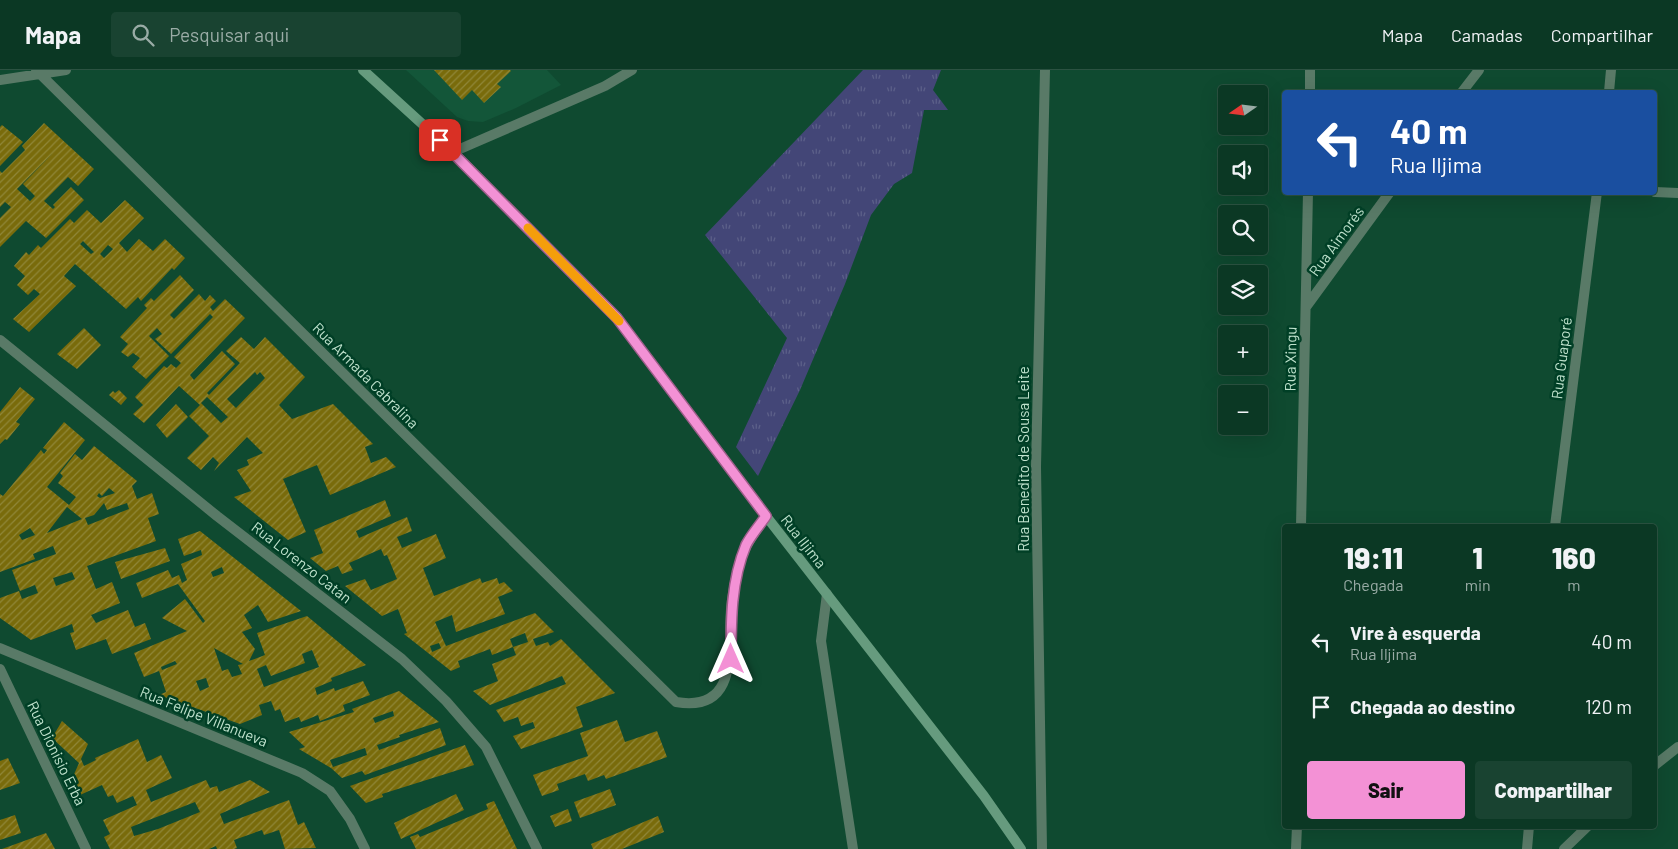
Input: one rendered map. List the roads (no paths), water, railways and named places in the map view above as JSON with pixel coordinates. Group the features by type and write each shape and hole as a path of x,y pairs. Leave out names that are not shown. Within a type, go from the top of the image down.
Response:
{"main road":[{"name":"Rua Iljima","path":"363,70 453,152 617,318 766,516 984,796 1021,849"}],"street":[{"path":"0,80 38,72 66,70"},
{"path":"453,152 605,86 632,70"},
{"name":"Rua Benedito de Sousa Leite","path":"1042,849 1036,467 1045,70"},
{"path":"1310,70 1310,90"},
{"path":"1464,90 1479,70"},
{"path":"1609,90 1611,70"},
{"name":"Rua Armada Cabralina","path":"38,72 676,702 692,705 713,696 725,681 731,659 731,609 737,573 747,543 766,516"},
{"path":"1657,192 1678,193"},
{"name":"Rua Xingu","path":"1301,524 1308,195"},
{"name":"Rua Aimorés","path":"1306,307 1388,195"},
{"name":"Rua Guaporé","path":"1555,524 1597,195"},
{"name":"Rua Lorenzo Catan","path":"0,340 217,516 402,659 446,701 486,747 537,849"},
{"path":"827,594 821,641 853,849"},
{"name":"Rua Felipe Villanueva","path":"0,648 302,773 330,791 350,819 365,849"},
{"name":"Rua Dionisio Erba","path":"0,669 86,849"},
{"path":"1657,763 1678,747"},
{"path":"1296,849 1297,829"},
{"path":"1527,849 1529,829"},
{"path":"1564,849 1585,829"}]}
